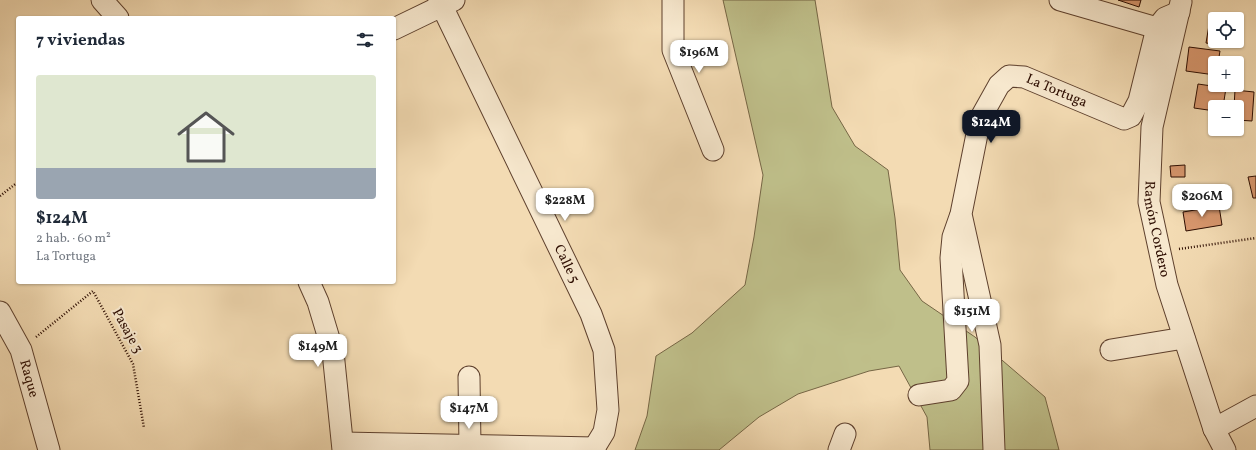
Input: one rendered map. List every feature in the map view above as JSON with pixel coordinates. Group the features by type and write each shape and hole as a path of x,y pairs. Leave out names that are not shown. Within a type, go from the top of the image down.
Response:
{"street":[{"path":"673,0 673,50 713,150"},
{"path":"1060,0 1157,28 1165,18 1180,6"},
{"path":"105,1 116,16"},
{"path":"396,28 445,2"},
{"name":"Calle 5","path":"445,2 591,314 604,350 608,410 604,432 594,449"},
{"name":"Ramón Cordero","path":"1180,6 1152,127 1149,202 1167,285 1214,429 1225,450"},
{"name":"La Tortuga","path":"919,395 951,390 958,381 951,258 953,237 960,214 980,119 999,85 1008,76 1024,77 1124,119 1131,116 1139,101 1157,28"},
{"name":"La Tortuga","path":"960,214 990,345 994,450"},
{"path":"310,284 318,302 333,352 343,447 470,446 594,449"},
{"name":"Raque","path":"0,312 21,350 49,450"},
{"path":"1111,350 1184,338"},
{"path":"469,377 470,446"},
{"path":"1214,429 1256,406"}],"path":[{"path":"0,196 16,184"},
{"path":"1159,252 1256,238"},
{"name":"Pasaje 3","path":"21,350 93,291 133,364 144,428"}],"green space":[{"path":"723,0 815,0 832,107 855,146 888,170 895,218 900,270 922,301 975,337 1045,397 1059,450 930,450 927,417 899,366 869,371 798,394 759,417 719,450 635,450 647,416 656,356 692,333 745,285 763,175"}],"building":[{"path":"1118,0 1141,0 1139,7"},
{"path":"1208,31 1208,43 1206,43"},
{"path":"1189,47 1220,51 1219,56 1208,56 1208,74 1186,71"},
{"path":"1198,84 1208,85 1208,92 1225,92 1224,100 1208,100 1208,110 1194,108"},
{"path":"1235,92 1254,92 1252,121 1244,120 1244,100 1234,100"},
{"path":"1185,165 1185,177 1171,177 1170,166"},
{"path":"1256,176 1256,198 1253,198 1248,177"},
{"path":"1219,206 1222,225 1186,231 1183,212"}]}
